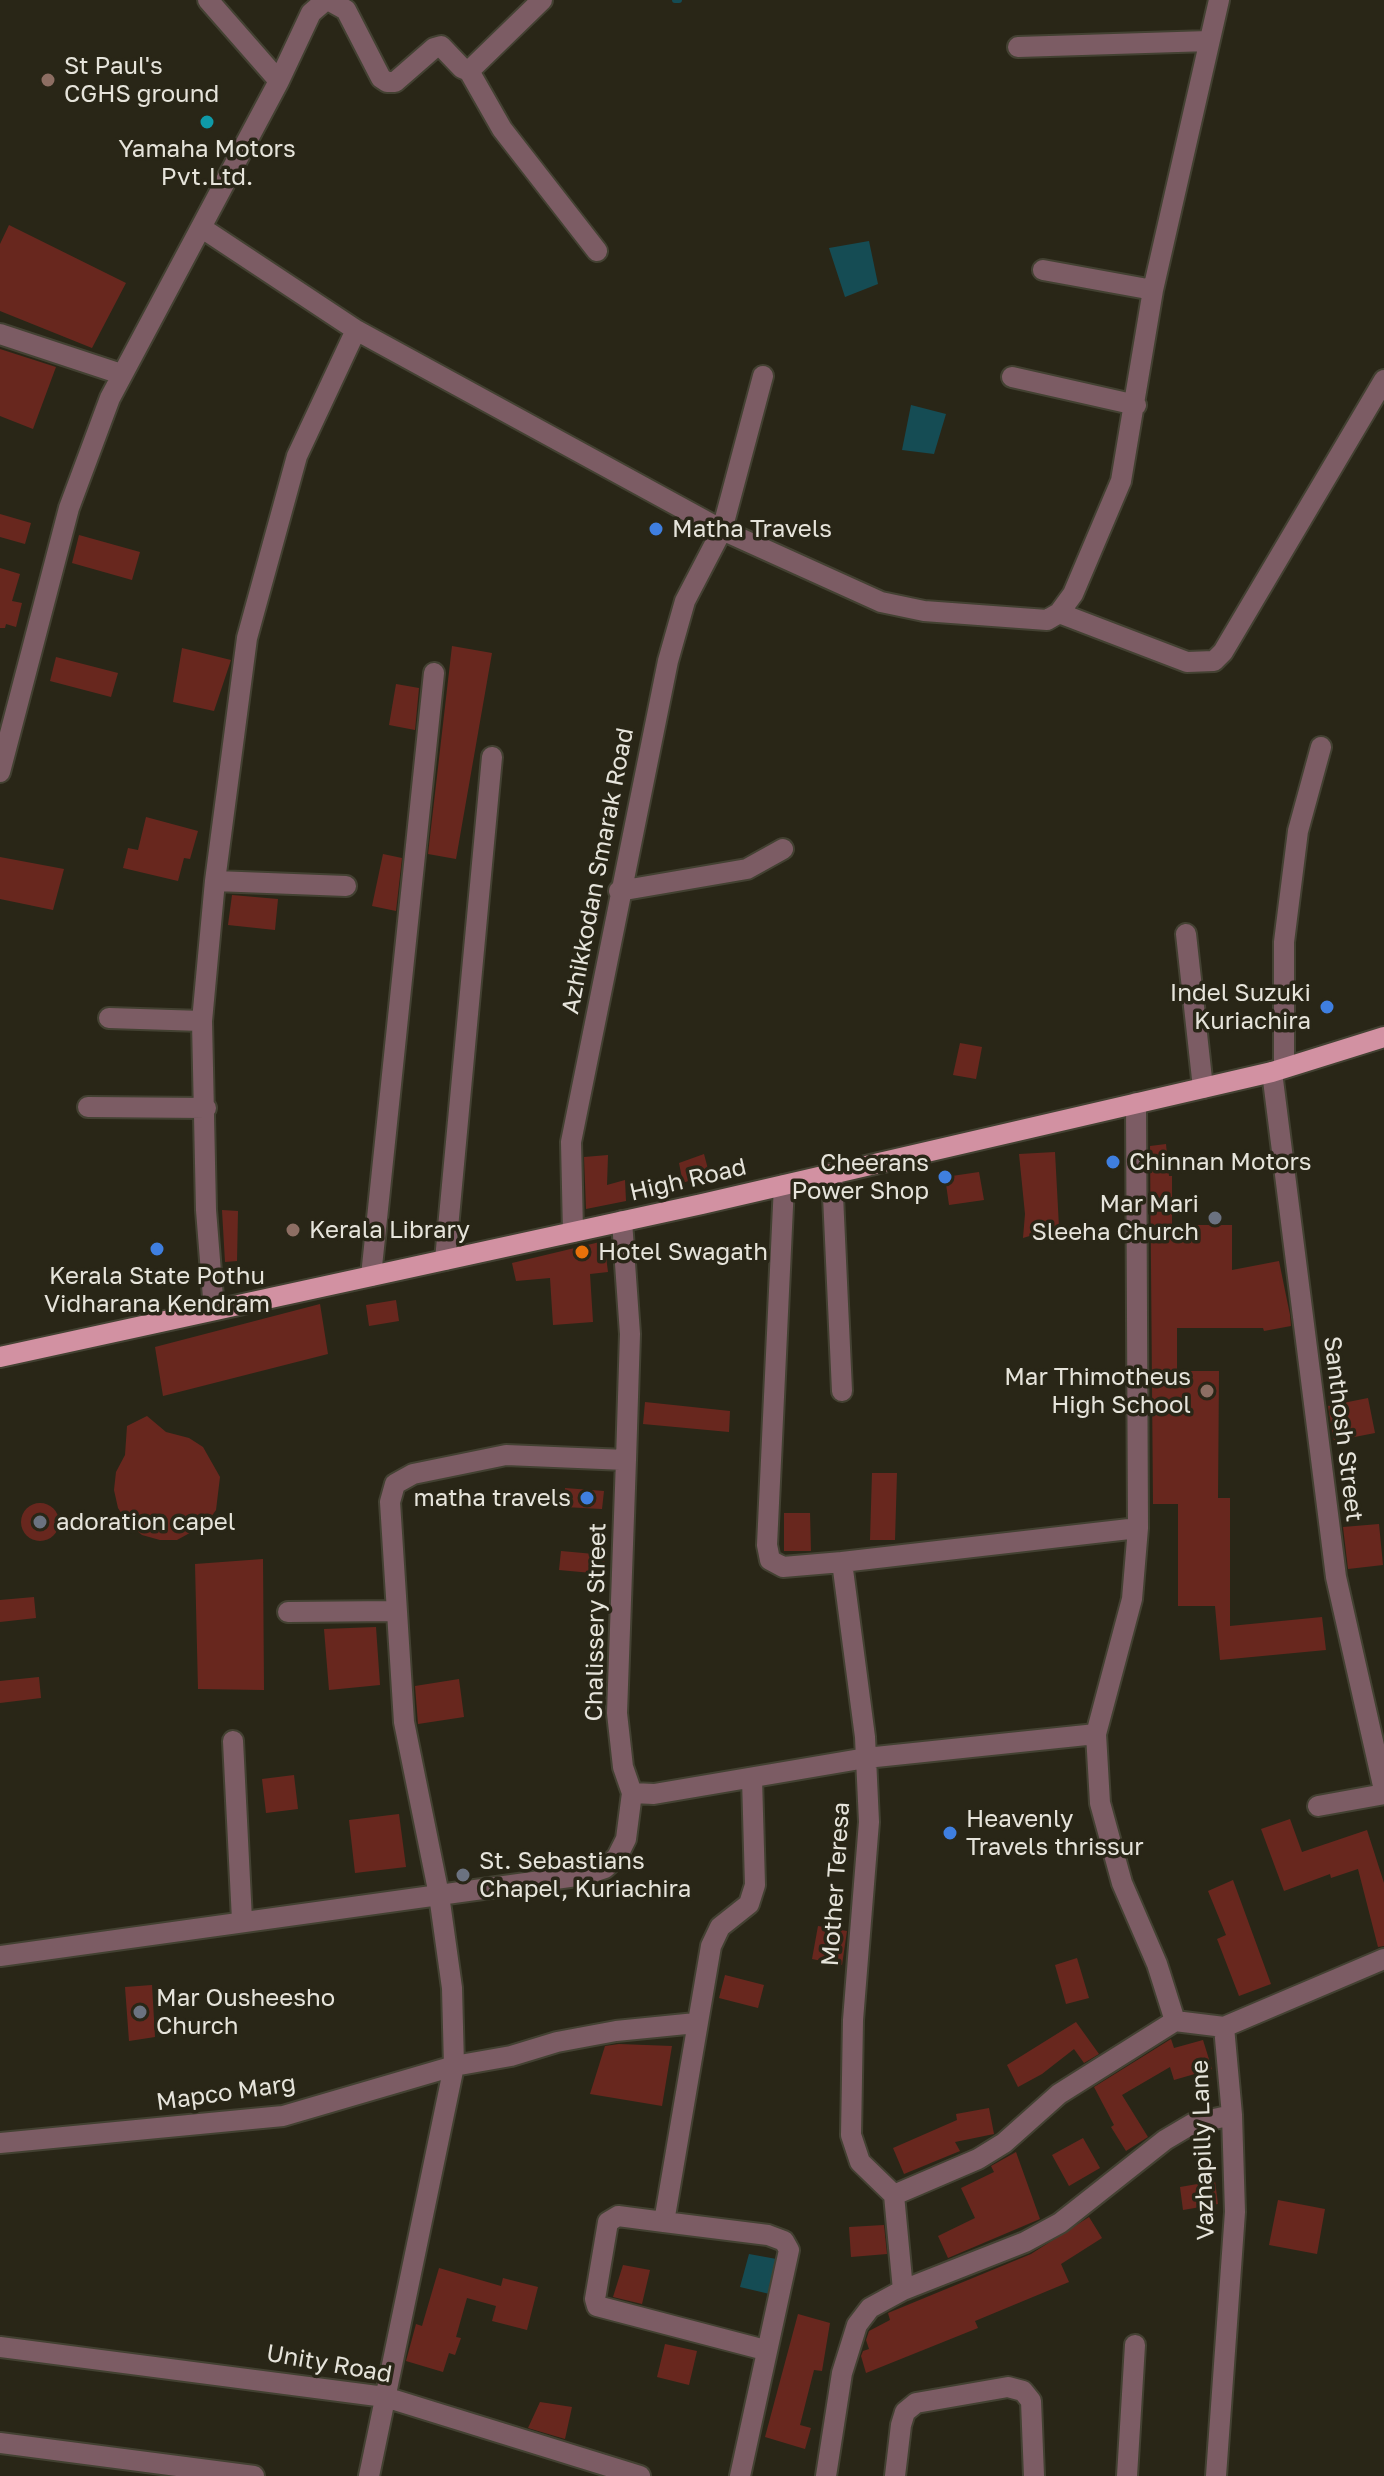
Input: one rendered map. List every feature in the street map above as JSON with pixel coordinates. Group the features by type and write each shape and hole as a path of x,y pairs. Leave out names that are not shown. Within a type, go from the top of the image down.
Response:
{"main road":[{"name":"High Road","path":"0,1357 832,1174 1203,1088 1384,1037"}],"street":[{"path":"208,0 279,81"},
{"path":"0,772 69,508 121,374 202,228 311,13 327,0 346,10 381,78 387,82 395,82 434,48 441,46 469,71 502,129 597,251"},
{"path":"469,71 542,0"},
{"path":"202,228 356,330 722,530 881,602 924,611 1047,620 1059,613 1073,594 1121,481 1153,290 1219,0"},
{"path":"1018,47 1209,41"},
{"path":"1043,270 1153,290"},
{"path":"214,1310 206,1210 202,1021 215,881 247,638 297,456 356,330"},
{"path":"0,334 121,374"},
{"name":"Azhikkodan Smarak Road","path":"573,1232 571,1142 619,891 668,661 685,601 722,530 763,376"},
{"path":"1012,377 1136,405"},
{"path":"1059,613 1187,662 1214,661 1223,652 1384,380"},
{"path":"371,1276 434,673"},
{"name":"Santhosh Street","path":"1321,747 1298,831 1284,942 1278,1069 1336,1577 1384,1792"},
{"path":"445,1260 492,757"},
{"path":"619,891 705,879 747,869 783,849"},
{"path":"215,881 346,886"},
{"path":"1186,934 1203,1088"},
{"path":"109,1018 202,1021"},
{"path":"903,2290 894,2195 978,2159 1004,2143 1059,2094 1175,2021 1157,1964 1122,1883 1100,1803 1096,1734 1132,1599 1138,1528 1136,1103"},
{"path":"88,1107 206,1108"},
{"path":"832,1174 842,1391"},
{"path":"784,1185 767,1545 770,1560 783,1567 842,1562 1138,1528"},
{"name":"Chalissery Street","path":"622,1221 630,1334 617,1713 623,1767 632,1793"},
{"path":"369,2476 454,2066 452,1988 439,1895 404,1722 394,1611 390,1502 395,1484 413,1474 506,1455 626,1460"},
{"name":"Mother Teresa","path":"842,1562 866,1758 869,1822 853,2020 851,2135 860,2162 894,2195"},
{"path":"288,1612 394,1611"},
{"path":"0,1956 439,1895 605,1868 617,1857 626,1839 632,1793 654,1794 866,1758 1096,1734"},
{"path":"233,1741 242,1920"},
{"path":"664,2222 711,1946 720,1927 749,1904 755,1885 752,1778"},
{"path":"1318,1806 1384,1792"},
{"path":"1224,2027 1384,1959"},
{"name":"Vazhapilly Lane","path":"1175,2021 1224,2027 1232,2115 1235,2212 1216,2476"},
{"name":"Mapco Marg","path":"0,2143 283,2116 454,2066 616,2031 696,2023"},
{"path":"826,2476 842,2373 857,2325 870,2308 903,2290 1025,2242 1060,2223 1165,2140 1192,2124 1232,2115"},
{"path":"740,2476 765,2350 789,2255 784,2241 768,2235 618,2216 608,2222 595,2299 597,2306 765,2350"},
{"path":"1127,2476 1135,2345"},
{"name":"Unity Road","path":"0,2347 328,2387 385,2397 640,2476"},
{"path":"895,2476 901,2425 905,2412 916,2403 1008,2387 1023,2391 1031,2401 1034,2476"},
{"path":"0,2443 254,2476"}],"water":[{"path":"869,241 878,284 845,297 829,248"},
{"path":"911,405 946,414 934,454 902,450"},
{"path":"749,2254 782,2260 774,2295 740,2287"}],"building":[{"path":"9,225 126,283 92,348 0,311 0,244"},
{"path":"0,349 56,367 33,429 0,416"},
{"path":"0,514 31,523 25,544 0,537"},
{"path":"79,535 140,552 132,580 72,563"},
{"path":"0,568 20,574 12,601 22,603 16,627 6,624 5,628 0,628"},
{"path":"452,646 492,653 456,859 428,854"},
{"path":"182,648 231,660 214,711 173,702"},
{"path":"56,657 118,673 111,697 50,681"},
{"path":"396,684 419,688 415,730 389,725"},
{"path":"146,817 198,831 190,859 184,858 178,881 123,868 128,848 138,850"},
{"path":"383,854 402,858 396,911 372,906"},
{"path":"0,857 64,869 53,910 0,899"},
{"path":"232,895 278,899 275,930 228,925"},
{"path":"960,1043 982,1047 976,1079 953,1075"},
{"path":"1166,1144 1169,1176 1172,1176 1172,1225 1232,1225 1232,1270 1279,1261 1290,1315 1291,1326 1264,1331 1263,1328 1177,1328 1177,1371 1219,1371 1218,1498 1230,1498 1230,1626 1322,1617 1326,1650 1220,1660 1215,1606 1178,1606 1178,1504 1153,1504 1150,1146"},
{"path":"1055,1152 1059,1227 1023,1238 1025,1214 1019,1154"},
{"path":"704,1154 709,1173 683,1183 679,1163"},
{"path":"608,1155 607,1185 625,1180 626,1201 586,1209 584,1157"},
{"path":"979,1172 984,1200 949,1205 945,1177"},
{"path":"222,1210 238,1211 237,1261 225,1262"},
{"path":"604,1241 608,1272 590,1274 593,1322 553,1325 550,1278 516,1281 512,1263"},
{"path":"396,1300 399,1321 369,1326 366,1305"},
{"path":"320,1304 328,1354 163,1396 155,1347"},
{"path":"1368,1398 1375,1433 1334,1441 1328,1406"},
{"path":"645,1402 730,1411 729,1432 643,1424"},
{"path":"147,1416 166,1432 189,1438 203,1447 220,1477 216,1510 206,1524 177,1540 160,1540 142,1535 128,1523 118,1508 114,1490 116,1472 125,1455 127,1426"},
{"path":"872,1473 897,1473 895,1540 870,1540"},
{"path":"565,1488 604,1491 602,1509 564,1507"},
{"name":"adoration capel","path":"40,1503 54,1508 59,1522 54,1536 40,1541 26,1536 21,1522 26,1508"},
{"path":"784,1513 810,1513 811,1551 784,1551"},
{"path":"1379,1524 1383,1565 1348,1569 1343,1527"},
{"path":"561,1551 605,1555 603,1574 559,1570"},
{"path":"263,1559 264,1690 198,1689 195,1564"},
{"path":"34,1597 36,1618 0,1622 0,1600"},
{"path":"376,1627 380,1685 329,1690 324,1629"},
{"path":"39,1677 41,1698 0,1703 0,1681"},
{"path":"459,1679 464,1717 418,1724 415,1686"},
{"path":"294,1775 298,1809 266,1813 262,1779"},
{"path":"399,1814 406,1867 355,1873 349,1820"},
{"path":"1290,1819 1302,1852 1367,1830 1384,1883 1384,1946 1378,1947 1358,1869 1331,1878 1330,1874 1284,1891 1261,1829"},
{"path":"1233,1880 1271,1984 1239,1996 1217,1939 1226,1935 1208,1891"},
{"path":"818,1926 847,1931 842,1965 812,1959"},
{"path":"1077,1958 1089,1998 1066,2004 1055,1965"},
{"path":"725,1975 764,1985 758,2008 719,1998"},
{"name":"Mar Ousheesho Church","path":"152,1985 155,2037 129,2041 125,1987"},
{"path":"1076,2022 1099,2054 1084,2063 1074,2049 1042,2074 1018,2087 1007,2065"},
{"path":"1171,2039 1174,2048 1203,2040 1212,2069 1174,2080 1170,2067 1122,2095 1148,2137 1126,2151 1111,2127 1114,2125 1094,2087"},
{"path":"605,2046 672,2046 662,2106 590,2094"},
{"path":"989,2108 994,2134 955,2142 960,2151 904,2174 893,2148 957,2120 956,2114"},
{"path":"1083,2138 1100,2168 1069,2186 1052,2155"},
{"path":"1016,2152 1040,2219 948,2258 938,2236 975,2218 961,2188 994,2172 991,2166"},
{"path":"1215,2181 1218,2204 1183,2210 1180,2187"},
{"path":"1278,2200 1325,2209 1317,2254 1269,2245"},
{"path":"1089,2217 1102,2238 1061,2264 1069,2282 975,2321 978,2328 866,2373 861,2356 863,2351 869,2349 866,2340 869,2331 890,2320 888,2313 1031,2254"},
{"path":"884,2225 887,2254 851,2257 849,2227"},
{"path":"623,2265 650,2270 642,2304 613,2297"},
{"path":"439,2268 501,2286 503,2278 538,2287 527,2330 492,2321 496,2306 467,2298 456,2337 461,2338 455,2355 449,2353 443,2372 406,2361 416,2324 422,2326"},
{"path":"798,2314 830,2323 822,2371 814,2370 800,2425 811,2428 805,2449 765,2437"},
{"path":"665,2344 697,2351 689,2385 657,2377"},
{"path":"540,2402 572,2407 565,2439 528,2428"}],"place":[{"name":"St Paul's CGHS ground","path":"48,80"},
{"name":"Yamaha Motors Pvt.Ltd.","path":"207,122"},
{"name":"Matha Travels","path":"656,529"},
{"name":"Indel Suzuki Kuriachira","path":"1327,1007"},
{"name":"Chinnan Motors","path":"1113,1162"},
{"name":"Cheerans Power Shop","path":"945,1177"},
{"name":"Mar Mari Sleeha Church","path":"1215,1218"},
{"name":"Kerala Library","path":"293,1230"},
{"name":"Kerala State Pothu Vidharana Kendram","path":"157,1249"},
{"name":"Hotel Swagath","path":"582,1252"},
{"name":"Mar Thimotheus High School","path":"1207,1391"},
{"name":"matha travels","path":"587,1498"},
{"name":"adoration capel","path":"40,1522"},
{"name":"Heavenly Travels thrissur","path":"950,1833"},
{"name":"St. Sebastians Chapel, Kuriachira","path":"463,1875"},
{"name":"Mar Ousheesho Church","path":"140,2012"}]}
